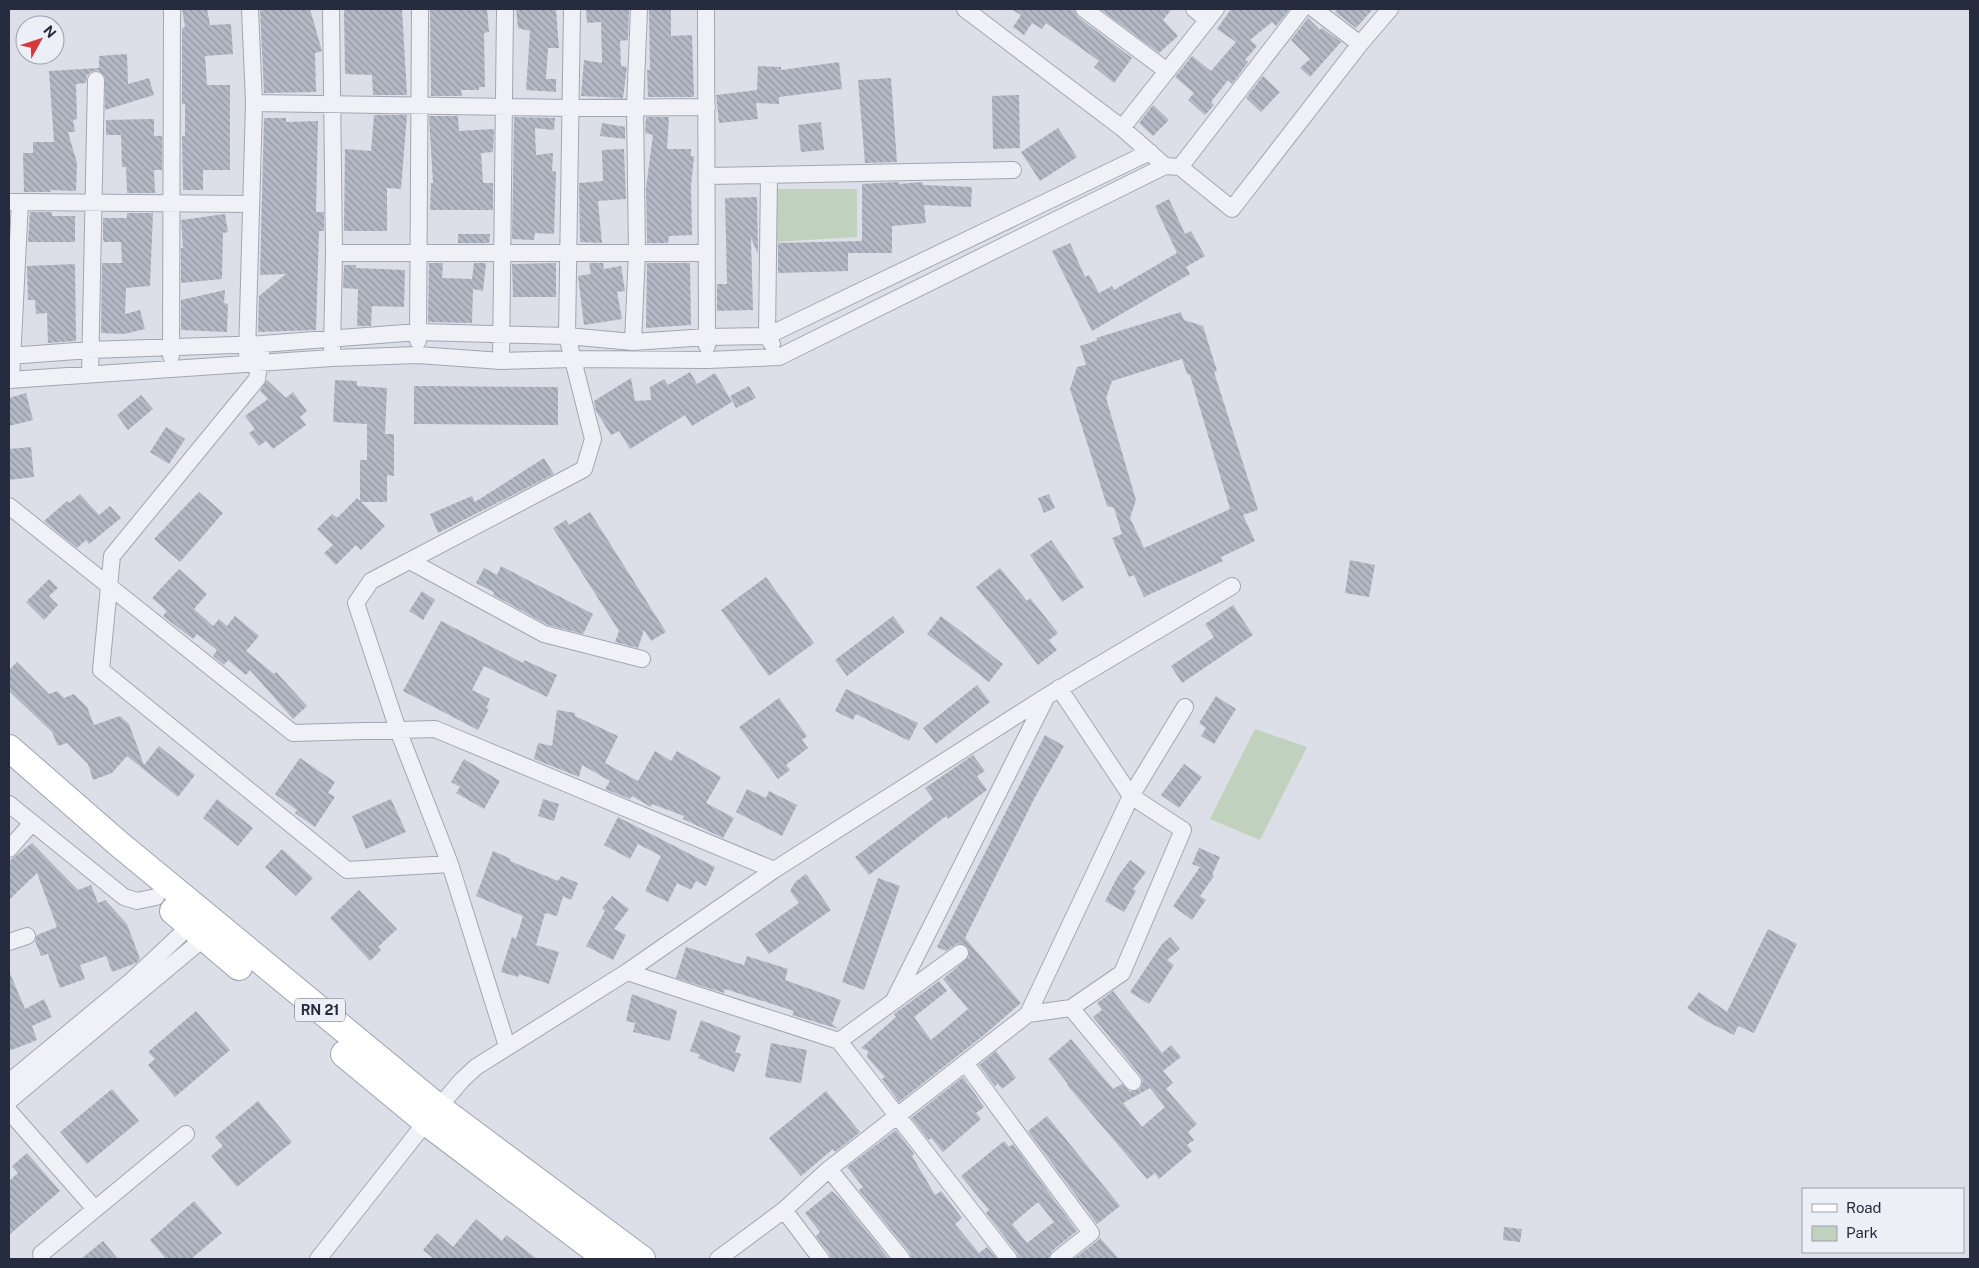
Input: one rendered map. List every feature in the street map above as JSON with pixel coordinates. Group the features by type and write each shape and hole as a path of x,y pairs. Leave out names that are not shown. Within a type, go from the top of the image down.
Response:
{"main road":[{"name":"RN 21","path":"9,748 119,844 204,925 607,1259"},
{"name":"RN 21","path":"9,772 156,897 204,925"},
{"name":"RN 21","path":"432,1115 642,1259"}],"street":[{"path":"171,368 172,9"},
{"path":"250,9 254,103 250,204 255,344 253,362 257,379 112,556 101,670 347,870 450,864"},
{"path":"331,9 334,253 332,358"},
{"path":"418,355 420,9"},
{"path":"501,361 505,9"},
{"path":"507,1046 450,864 398,730 356,603 371,581 584,469 593,439 567,336 572,9"},
{"path":"633,342 637,253 634,107 639,9"},
{"path":"706,9 707,360"},
{"path":"965,9 1122,128 1150,152 1173,166 1232,209 1360,44 1390,9"},
{"path":"1084,9 1167,71"},
{"path":"1122,128 1212,14 1194,9"},
{"path":"250,204 14,202 10,380 253,362 418,355 501,361 573,359 707,360 779,356 1173,166 1302,9"},
{"path":"1314,9 1360,44"},
{"path":"90,374 96,80"},
{"path":"254,103 504,105 570,108 707,107"},
{"path":"11,356 90,350 332,340 418,332 567,336 633,342 707,336 767,336 1150,152"},
{"path":"707,176 1013,170"},
{"path":"768,175 767,336 779,356"},
{"path":"334,253 707,253"},
{"path":"9,506 109,584 293,733 435,729 774,870"},
{"path":"410,561 544,634 642,659"},
{"path":"318,1259 462,1080 507,1046 627,972 774,870 1053,692 1232,586"},
{"path":"1028,1014 1071,1008 1122,973 1183,830 1131,796 1053,692"},
{"path":"893,1002 1053,692"},
{"path":"718,1259 784,1210 829,1168 966,1064 1028,1014 1131,796 1185,707"},
{"path":"9,804 124,897 136,901 156,897"},
{"path":"9,849 32,823"},
{"path":"9,1082 130,982 204,925"},
{"path":"9,1101 204,925"},
{"path":"9,942 27,936"},
{"path":"839,1041 960,953"},
{"path":"627,972 839,1041 1009,1259"},
{"path":"1071,1008 1133,1082"},
{"path":"966,1064 1092,1233 1058,1259"},
{"path":"9,1111 95,1209"},
{"path":"41,1254 186,1134"},
{"path":"829,1168 902,1259"},
{"path":"784,1210 821,1259"}],"green space":[{"path":"775,189 857,189 857,237 774,242"},
{"path":"1255,729 1307,747 1260,840 1210,819"}],"building":[{"path":"182,9 207,9 210,25 231,24 233,54 205,56 207,85 230,85 230,170 203,170 203,190 183,190 182,136 185,136 185,104 182,104 182,28 185,27"},
{"path":"260,9 310,9 322,51 315,53 316,92 264,93"},
{"path":"344,9 402,9 407,95 373,95 372,75 345,74"},
{"path":"430,9 487,9 489,32 484,33 485,87 479,87 479,90 461,90 462,96 431,96"},
{"path":"516,9 556,9 559,48 548,48 546,79 556,79 556,92 526,90 530,31 518,28"},
{"path":"586,9 629,9 628,40 620,41 621,66 627,67 623,98 581,96 584,60 602,63 601,22 587,23"},
{"path":"649,9 671,9 671,36 692,35 694,97 648,97 647,70 650,70"},
{"path":"1011,9 1074,9 1078,17 1132,58 1114,83 1094,67 1099,61 1046,23 1042,29 1032,23 1024,35 1013,27 1021,15"},
{"path":"1100,9 1172,9 1163,20 1178,36 1159,53"},
{"path":"1231,9 1290,9 1276,26 1272,22 1250,40 1257,46 1245,60 1248,62 1232,84 1228,80 1211,102 1214,105 1205,115 1188,100 1194,93 1175,77 1192,56 1211,71 1236,42 1217,29"},
{"path":"1338,9 1373,9 1356,28 1335,12"},
{"path":"1308,18 1320,30 1322,28 1341,42 1310,77 1300,68 1310,59 1291,40"},
{"path":"127,54 128,84 149,78 154,95 105,110 105,76 97,70 91,72 87,75 86,83 76,84 77,119 73,120 75,132 68,132 77,163 76,191 24,192 23,153 33,153 33,142 54,142 49,71 99,68 99,56"},
{"path":"839,62 842,89 779,97 779,104 756,103 758,119 719,123 716,95 757,90 758,66 781,67 781,70"},
{"path":"1263,76 1280,92 1261,112 1246,98"},
{"path":"891,78 897,162 865,163 858,80"},
{"path":"1019,95 1020,148 993,149 992,96"},
{"path":"1153,105 1169,120 1153,136 1139,123"},
{"path":"374,115 407,115 401,189 387,188 387,231 344,231 345,149 371,151"},
{"path":"429,116 458,116 459,131 494,129 493,152 481,153 483,183 493,183 493,210 430,210 431,183 433,183"},
{"path":"514,117 555,118 554,130 535,128 536,155 553,153 552,171 556,172 554,234 535,233 534,240 512,239"},
{"path":"646,117 669,117 667,149 691,149 691,156 694,156 691,186 692,235 669,236 668,243 647,243 646,188 653,135 646,133 645,135"},
{"path":"264,118 286,118 286,122 318,121 316,212 324,212 324,231 319,231 316,330 258,332 259,296 286,274 260,275"},
{"path":"154,119 154,136 162,136 162,170 154,170 155,193 127,193 126,167 122,167 121,135 106,135 106,120"},
{"path":"821,122 824,150 801,152 798,125"},
{"path":"602,123 625,127 625,139 600,136"},
{"path":"1058,128 1077,157 1040,181 1021,152"},
{"path":"624,149 626,199 598,201 602,243 580,242 579,183 603,181 602,150"},
{"path":"899,182 899,184 922,182 923,185 972,187 971,207 924,205 926,223 892,226 892,253 848,253 848,271 778,273 778,243 862,241 862,184"},
{"path":"757,197 758,254 751,238 753,310 717,311 717,284 727,284 725,198"},
{"path":"1169,199 1185,234 1191,231 1205,256 1186,267 1190,274 1092,331 1052,251 1070,243 1085,277 1089,275 1099,293 1112,286 1114,290 1177,253 1155,206"},
{"path":"30,212 52,212 52,216 75,216 75,242 28,242"},
{"path":"127,213 153,213 150,286 126,288 125,314 140,310 145,329 124,334 101,333 102,263 122,263 121,242 104,242 103,218 127,218"},
{"path":"225,214 228,232 223,233 222,279 181,283 181,248 183,248 181,220"},
{"path":"458,234 490,234 489,243 458,243"},
{"path":"429,263 443,263 442,278 472,279 474,263 486,263 483,291 473,289 472,323 428,322"},
{"path":"556,263 556,297 513,297 512,264"},
{"path":"589,263 603,263 604,269 621,266 625,291 617,292 622,319 584,325 578,276 591,274"},
{"path":"647,263 690,263 691,325 646,328"},
{"path":"75,264 76,341 48,343 47,313 36,314 35,300 28,300 27,266"},
{"path":"344,265 356,265 356,268 405,270 404,307 372,306 371,326 357,326 358,289 343,288"},
{"path":"225,290 224,303 228,304 227,332 181,330 181,300"},
{"path":"1181,312 1184,320 1203,326 1217,371 1214,372 1258,510 1243,515 1255,541 1221,557 1223,561 1144,597 1134,575 1129,577 1112,538 1122,534 1114,508 1107,506 1070,389 1077,367 1086,365 1080,346 1098,340 1096,338","holes":["1182,359 1187,374 1190,375 1230,509 1144,548 1130,518 1136,500 1106,398 1112,381"]},
{"path":"690,372 697,384 715,373 732,402 692,426 685,415 630,449 619,431 611,435 596,411 594,401 631,378 635,401 651,400 650,387 664,379 668,385"},
{"path":"267,380 286,398 293,392 307,411 300,417 306,425 273,449 266,441 259,446 249,433 255,429 245,416 268,399 260,391"},
{"path":"335,380 357,381 357,386 387,388 385,434 394,434 394,476 387,475 387,502 361,502 385,526 361,550 356,545 336,565 324,553 333,545 317,529 332,514 337,518 357,498 360,501 360,460 367,460 367,424 333,422"},
{"path":"414,386 558,387 558,425 414,424"},
{"path":"749,386 756,398 736,408 730,396"},
{"path":"26,393 33,420 9,426 9,398"},
{"path":"141,395 153,409 128,430 117,415"},
{"path":"166,427 185,439 169,464 150,452"},
{"path":"31,447 34,477 9,480 9,449"},
{"path":"544,458 554,474 438,533 430,514 472,496 475,502"},
{"path":"199,492 223,513 180,562 154,539"},
{"path":"80,494 99,515 110,506 121,518 89,544 86,540 77,548 44,521 67,501 69,503"},
{"path":"1049,494 1055,508 1044,513 1038,498"},
{"path":"590,512 666,632 651,641 644,630 638,648 615,642 619,631 553,528 566,520 569,525"},
{"path":"1051,540 1084,587 1062,602 1030,555"},
{"path":"1350,560 1375,565 1369,597 1345,593"},
{"path":"501,566 593,614 583,634 548,625 493,595 494,592 476,583 484,568 497,575"},
{"path":"1000,568 1027,601 1030,598 1058,633 1049,640 1057,650 1038,665 976,587"},
{"path":"179,569 207,594 194,609 213,626 219,619 227,626 235,616 259,636 246,651 274,674 276,672 307,706 293,719 250,670 246,675 228,660 224,665 213,656 217,650 197,634 193,639 163,616 167,611 152,598"},
{"path":"766,577 814,643 769,676 721,610"},
{"path":"49,579 58,588 49,596 58,605 44,620 26,602"},
{"path":"422,591 435,600 423,620 409,611"},
{"path":"1233,605 1253,635 1182,683 1171,666 1214,637 1205,624"},
{"path":"893,616 905,632 847,676 835,660"},
{"path":"941,616 1003,664 989,682 927,634"},
{"path":"441,621 523,663 524,660 557,675 547,697 484,666 472,690 490,699 486,708 489,709 478,730 403,691"},
{"path":"17,662 49,694 57,691 64,698 74,694 87,707 94,725 120,716 129,724 144,765 159,746 195,775 178,797 127,756 112,773 93,780 88,764 67,743 58,746 52,732 9,691 9,670"},
{"path":"977,685 990,702 936,744 923,728"},
{"path":"846,689 918,723 909,741 856,714 853,720 835,711"},
{"path":"1216,696 1236,709 1214,744 1201,736 1206,728 1199,723"},
{"path":"779,698 807,736 802,740 808,748 786,765 790,770 778,779 739,727"},
{"path":"557,710 575,713 575,716 618,736 605,763 638,781 655,751 671,761 677,751 721,777 706,803 734,818 723,838 683,819 684,816 652,804 651,807 632,796 630,799 605,789 610,781 582,765 579,777 534,759 538,743 552,746"},
{"path":"1045,735 1064,746 1034,799 965,938 1021,1003 984,1035 899,1102 882,1079 885,1077 867,1057 868,1051 861,1048 896,1017 894,1014 939,981 947,991 914,1017 931,1040 968,1009 943,979 969,957 968,948 958,943 946,951 937,947"},
{"path":"973,755 985,771 977,776 987,790 948,819 946,816 869,875 855,857 933,799 925,788"},
{"path":"300,758 335,782 328,793 335,797 315,827 295,813 297,810 275,794"},
{"path":"464,759 500,781 484,809 456,793 460,787 451,782"},
{"path":"1184,764 1202,777 1179,808 1161,795"},
{"path":"747,789 766,798 769,791 797,805 782,836 736,812"},
{"path":"217,799 253,828 238,846 203,818"},
{"path":"391,799 406,832 366,849 352,816"},
{"path":"543,799 559,804 554,821 538,816"},
{"path":"618,817 715,867 706,886 696,881 691,890 677,883 668,902 645,891 661,856 638,844 630,859 604,845"},
{"path":"32,843 78,890 91,885 98,903 105,900 127,924 140,959 136,963 112,972 106,956 80,965 85,979 60,988 48,954 41,956 35,941 37,935 57,927 37,873 9,900 9,861"},
{"path":"1199,848 1220,857 1212,875 1214,876 1200,896 1206,900 1192,920 1173,906 1200,867 1192,864"},
{"path":"282,849 313,878 296,896 265,867"},
{"path":"493,851 511,859 510,861 558,881 561,876 578,883 571,900 563,896 557,916 545,913 536,945 559,952 549,984 519,974 518,977 501,972 512,937 516,939 523,916 476,896"},
{"path":"1130,860 1146,872 1133,889 1136,891 1124,912 1105,901 1118,876"},
{"path":"806,874 831,910 769,954 755,934 799,903 790,891 795,882"},
{"path":"878,878 900,886 864,990 842,982"},
{"path":"359,890 397,929 378,947 381,950 370,961 330,918"},
{"path":"612,896 629,909 614,929 626,935 613,960 586,946 605,911 602,908"},
{"path":"1768,929 1797,944 1754,1033 1738,1026 1734,1035 1706,1021 1687,1008 1699,992 1727,1012"},
{"path":"1170,937 1180,949 1167,960 1174,965 1149,1004 1130,992 1162,944"},
{"path":"686,947 744,965 747,956 788,969 785,980 841,1000 832,1024 839,1029 792,1015 794,1011 725,989 724,993 676,978"},
{"path":"9,971 25,1009 44,999 52,1017 32,1026 37,1040 9,1051"},
{"path":"1113,991 1162,1053 1171,1045 1181,1057 1163,1071 1173,1083 1166,1089 1197,1124 1188,1132 1194,1140 1187,1145 1192,1151 1159,1179 1155,1173 1147,1179 1067,1085 1048,1059 1071,1039 1113,1089 1122,1084 1130,1092 1140,1089 1143,1081 1141,1076 1093,1017 1102,1010 1097,1003","holes":["1150,1088 1165,1107 1142,1127 1123,1103"]},
{"path":"632,994 677,1011 670,1041 633,1032 635,1023 626,1021"},
{"path":"196,1011 230,1050 175,1097 148,1065 155,1059 148,1052"},
{"path":"701,1020 741,1036 735,1052 741,1054 734,1072 698,1058 700,1055 690,1051"},
{"path":"771,1043 807,1050 801,1083 765,1077"},
{"path":"996,1051 1016,1078 1002,1089 998,1084 995,1086 979,1065"},
{"path":"963,1077 984,1107 976,1113 981,1119 943,1152 931,1138 929,1140 911,1118"},
{"path":"112,1089 139,1121 87,1164 60,1132"},
{"path":"826,1091 860,1132 835,1152 833,1149 801,1176 769,1138"},
{"path":"258,1101 292,1142 237,1187 211,1156 223,1146 215,1137"},
{"path":"1047,1116 1120,1206 1097,1224 1028,1131"},
{"path":"896,1130 914,1154 912,1156 935,1195 941,1191 962,1218 955,1224 979,1253 987,1247 997,1259 912,1259 910,1253 859,1190 863,1187 847,1167"},
{"path":"1004,1141 1009,1147 1013,1144 1077,1231 1052,1251 1048,1259 1019,1259 1017,1253 986,1213 989,1210 961,1176","holes":["1038,1202 1054,1222 1027,1243 1012,1224"]},
{"path":"27,1153 60,1191 9,1235 9,1181 18,1173 12,1166"},
{"path":"832,1191 889,1259 831,1259 829,1253 816,1236 820,1232 805,1213"},
{"path":"194,1201 222,1233 191,1259 166,1259 150,1240"},
{"path":"476,1219 502,1241 506,1235 537,1259 434,1259 423,1250 437,1233 453,1247"},
{"path":"1504,1227 1522,1229 1520,1242 1503,1240"},
{"path":"1100,1238 1119,1259 1074,1259 1097,1241"},
{"path":"103,1241 118,1259 81,1259"}]}
